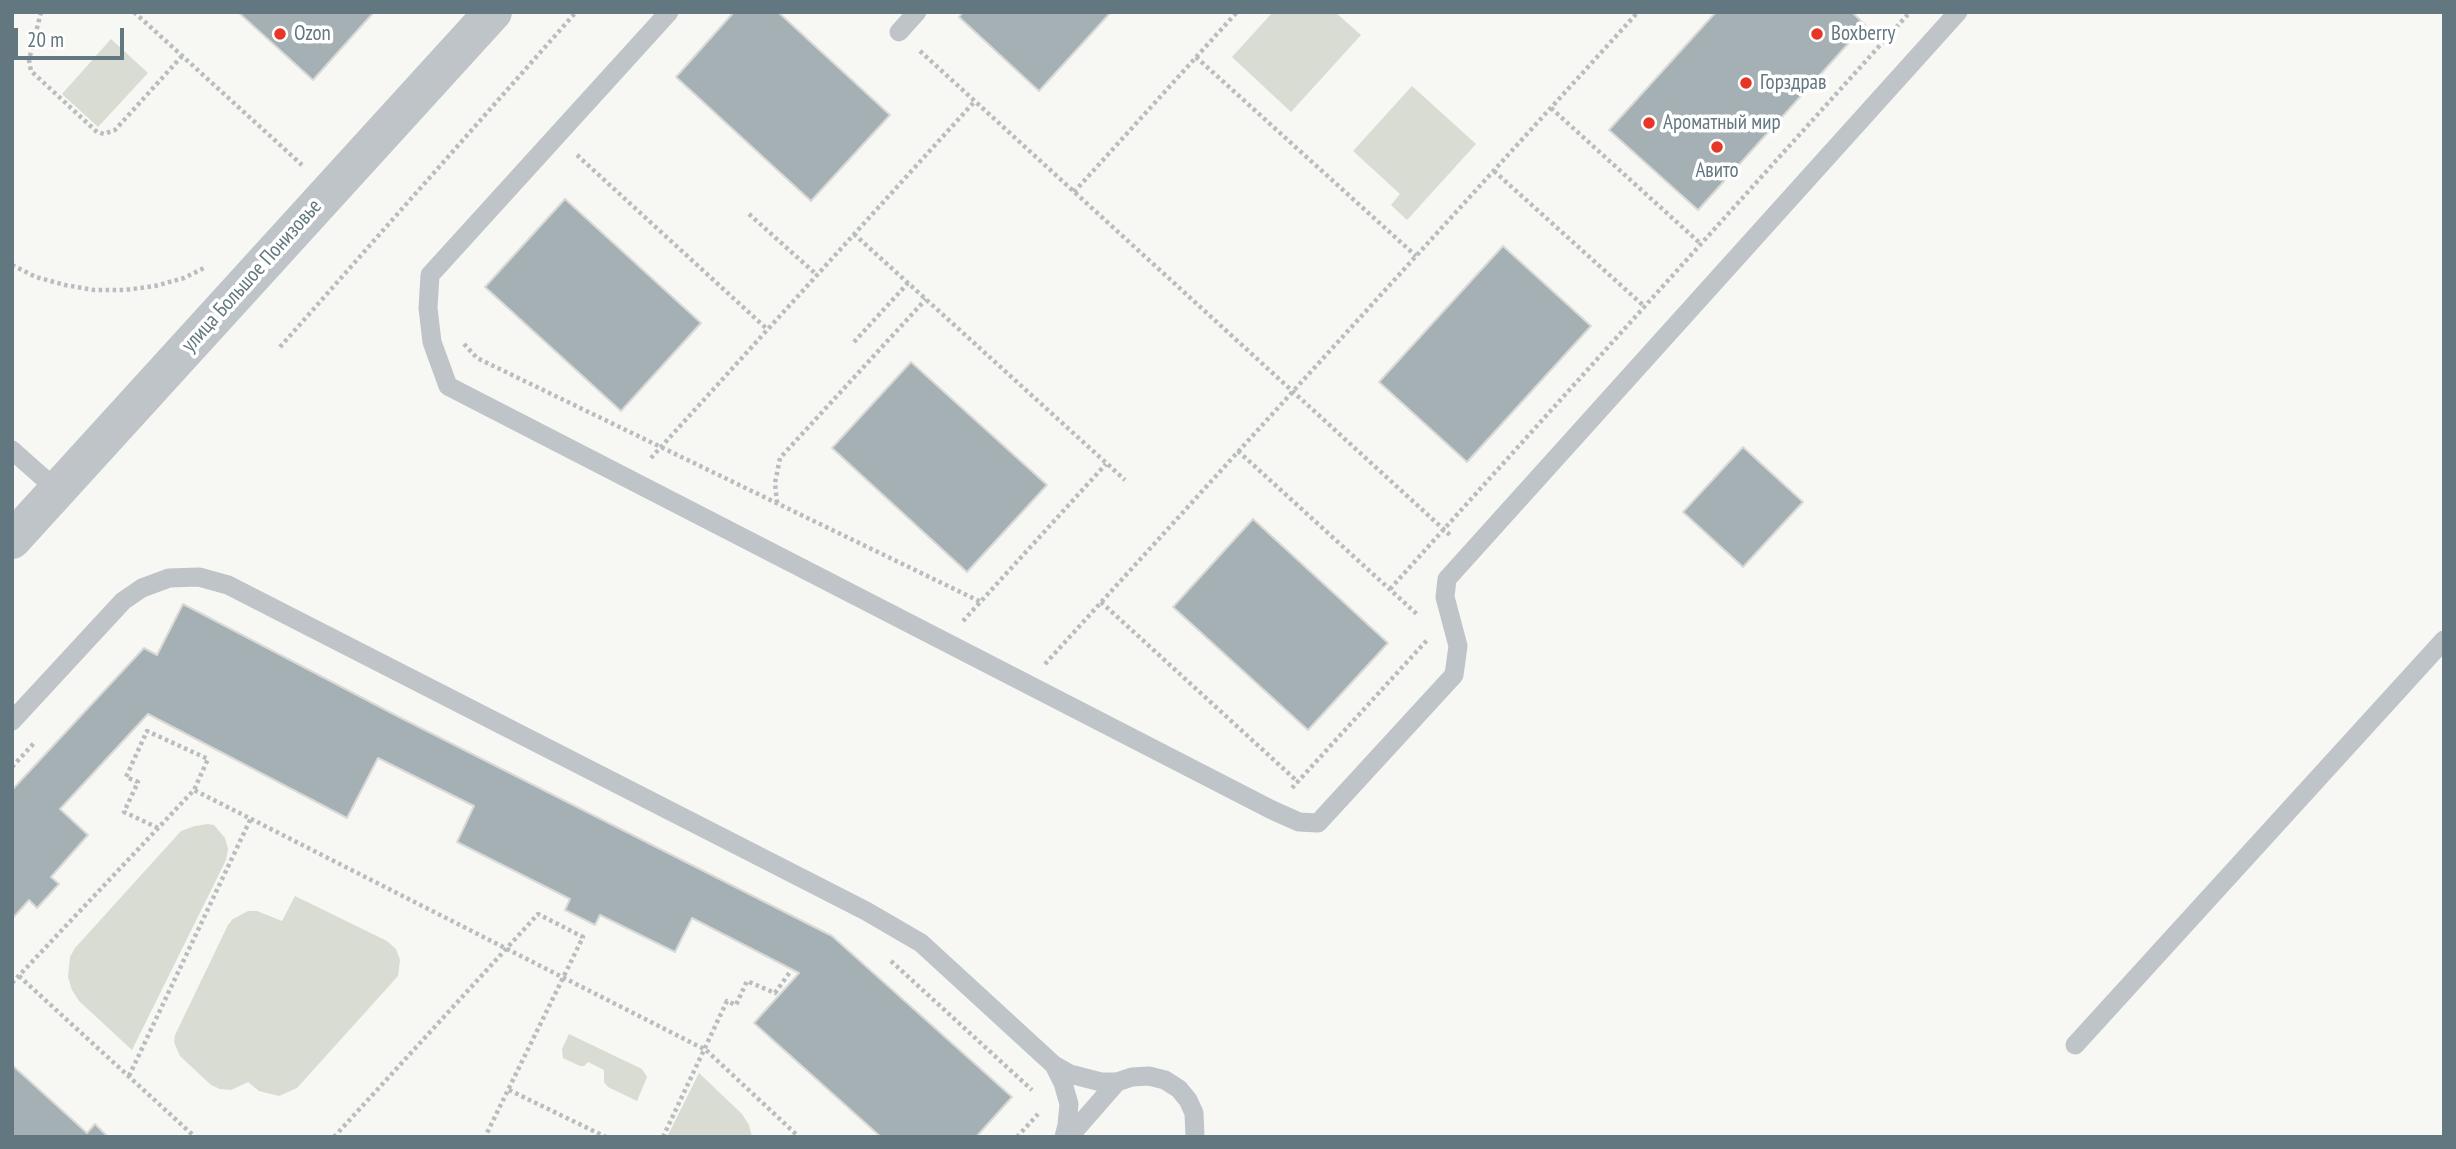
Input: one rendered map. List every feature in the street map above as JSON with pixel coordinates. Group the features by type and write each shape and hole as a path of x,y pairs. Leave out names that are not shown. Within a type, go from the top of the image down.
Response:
{"street":[{"name":"улица Большое Понизовье","path":"12,540 493,12"}],"lane":[{"path":"669,12 430,275 428,308 432,342 448,386 1299,822 1318,822 1454,675 1458,646 1445,597 1447,579 1958,12"},
{"path":"899,32 917,12"},
{"path":"12,450 57,490"},
{"path":"12,722 123,601 142,588 169,578 199,577 228,585 887,922 922,943 1054,1065 1086,1079 1117,1082 1132,1077 1149,1076 1165,1080 1178,1089 1194,1113 1195,1137"},
{"path":"2075,1045 2444,640"},
{"path":"1054,1065 1069,1104 1068,1125 1064,1137"},
{"path":"1069,1137 1117,1082"}],"path":[{"path":"41,12 29,60 31,71 97,132 104,134 115,130 182,56"},
{"path":"134,12 302,165"},
{"path":"280,347 576,12"},
{"path":"1074,192 1237,12"},
{"path":"1027,683 1638,12"},
{"path":"1390,589 1908,15 1901,12"},
{"path":"899,32 1470,554"},
{"path":"1196,57 1416,256"},
{"path":"631,479 975,101"},
{"path":"1551,108 1701,244"},
{"path":"556,136 767,329"},
{"path":"1494,171 1644,307"},
{"path":"749,214 817,275"},
{"path":"854,234 1125,480"},
{"path":"12,265 36,277 65,285 115,290 155,286 184,278 211,265"},
{"path":"854,342 908,283"},
{"path":"777,504 775,483 780,458 926,299"},
{"path":"459,338 477,358 981,602"},
{"path":"1238,451 1426,622"},
{"path":"945,641 1106,464"},
{"path":"1101,602 1298,782"},
{"path":"1272,810 1435,631"},
{"path":"12,983 158,828 194,789 208,759 147,730 126,776 138,782 124,812 158,828"},
{"path":"12,767 44,733"},
{"path":"194,789 706,1050 799,1137"},
{"path":"129,1076 251,818"},
{"path":"334,1137 538,914 583,937 485,1137"},
{"path":"886,957 1036,1094"},
{"path":"663,1137 727,1001 736,1005 747,981 775,993 790,972"},
{"path":"19,976 195,1137"},
{"path":"509,1090 606,1137"},
{"path":"1017,1137 1038,1115 1037,1104"}],"shaded area":[{"path":"1273,12 1335,12 1361,35 1291,112 1232,57"},
{"path":"111,39 148,73 98,127 62,94"},
{"path":"1412,86 1476,144 1407,220 1391,205 1400,194 1353,151"},
{"path":"214,825 225,838 228,849 226,860 132,1050 79,1001 68,977 70,957 75,948 181,831"},
{"path":"295,896 387,941 396,949 400,960 398,976 297,1088 279,1096 259,1091 248,1082 231,1090 220,1089 211,1085 180,1056 174,1042 175,1035 233,919 248,911 257,911 282,921"},
{"path":"569,1034 642,1069 647,1077 637,1101 608,1087 604,1082 604,1070 588,1062 580,1066 563,1058 562,1049"},
{"path":"699,1073 742,1114 752,1137 667,1137"}],"building":[{"path":"238,12 374,12 313,80"},
{"path":"734,12 778,12 890,115 811,201 676,77"},
{"path":"963,12 1111,12 1039,91 959,17"},
{"path":"1716,12 1852,12 1865,25 1698,210 1609,130"},
{"path":"565,199 701,323 621,411 485,287"},
{"path":"1503,246 1591,326 1467,462 1379,382"},
{"path":"911,362 1047,485 967,572 832,448"},
{"path":"1743,447 1803,502 1743,567 1683,512"},
{"path":"1253,519 1388,643 1308,730 1173,607"},
{"path":"183,604 399,717 832,936 1012,1097 976,1137 881,1137 754,1023 799,973 692,918 675,952 600,915 595,925 565,910 570,899 457,842 474,806 378,758 347,818 148,714 60,809 88,835 51,877 59,884 37,908 29,900 12,919 12,790 144,648 157,655"},
{"path":"12,1065 87,1133 95,1124 108,1137 12,1137"}],"place":[{"name":"Ozon","path":"280,34"},
{"name":"Boxberry","path":"1817,34"},
{"name":"Горздрав","path":"1746,83"},
{"name":"Ароматный мир","path":"1649,123"},
{"name":"Авито","path":"1717,147"}]}
